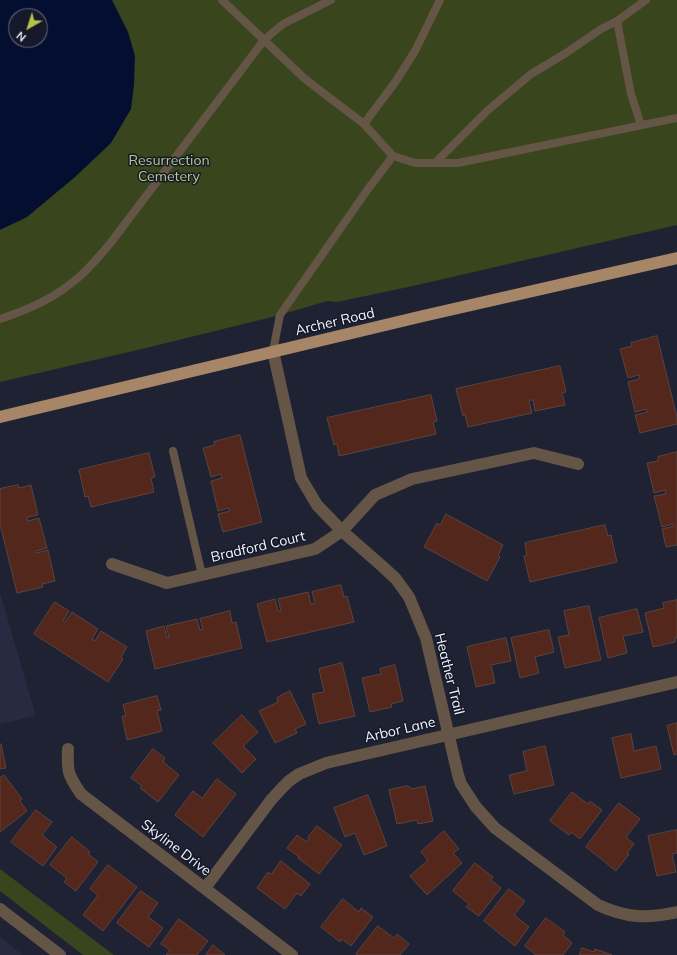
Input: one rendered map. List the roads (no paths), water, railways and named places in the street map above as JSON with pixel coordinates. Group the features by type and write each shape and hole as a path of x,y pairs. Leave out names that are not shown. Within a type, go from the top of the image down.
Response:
{"main road":[{"name":"Archer Road","path":"0,417 677,258"}],"street":[{"name":"Heather Trail","path":"273,352 301,478 317,505 342,531 396,579 409,597 426,638 454,762 462,784 476,807 495,828 598,905 610,911 633,916 660,916 677,912"},
{"name":"Bradford Court","path":"112,564 167,583 315,549 342,531 375,495 412,479 534,453 578,464"},
{"name":"Arbor Lane","path":"205,888 271,800 289,781 299,774 326,763 677,682"},
{"name":"Skyline Drive","path":"68,749 67,767 71,779 80,794 292,955"},
{"path":"0,909 60,955"}],"lane":[{"path":"222,0 304,79 364,124 393,156 415,163 466,162 677,118"},
{"path":"0,319 25,310 56,295 80,276 109,245 264,40 283,24 331,0"},
{"path":"364,124 396,81 411,57 440,0"},
{"path":"435,163 487,111 531,74 566,53 601,29 618,21 646,0"},
{"path":"618,21 631,94 641,125"},
{"path":"273,352 280,316 368,189 393,156"},
{"path":"173,451 202,575"}],"park label":[{"name":"Resurrection Cemetery","path":"169,170"}]}
